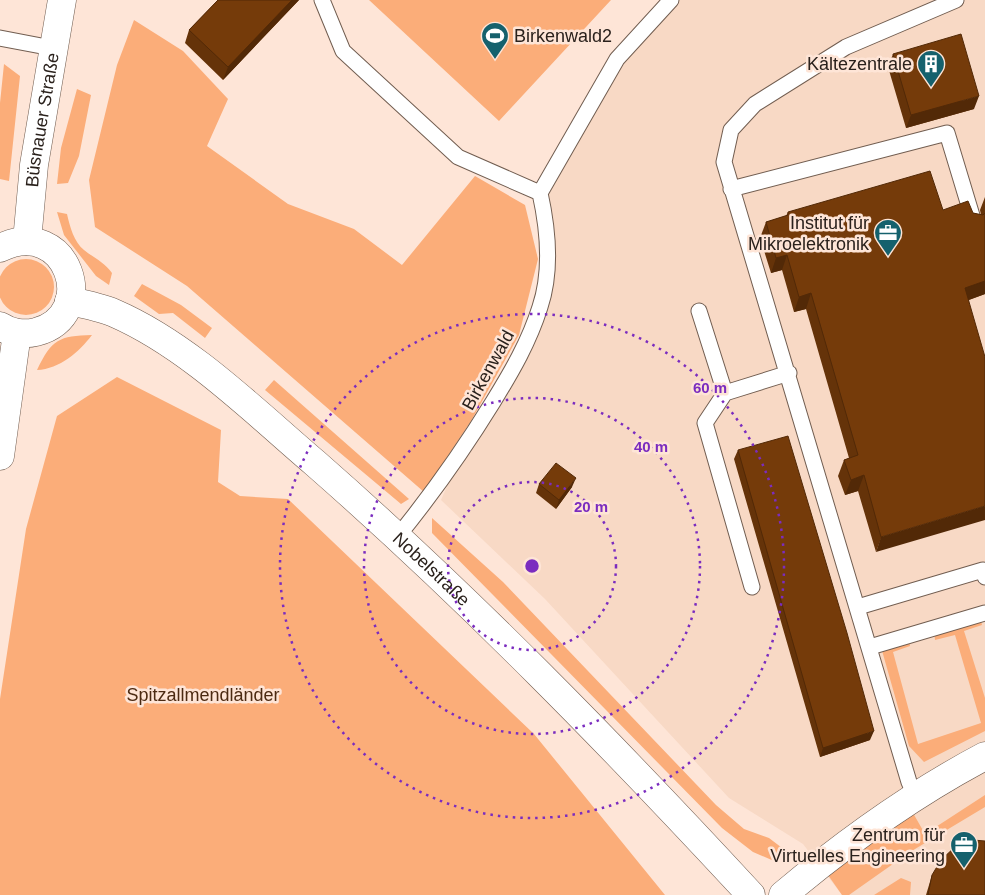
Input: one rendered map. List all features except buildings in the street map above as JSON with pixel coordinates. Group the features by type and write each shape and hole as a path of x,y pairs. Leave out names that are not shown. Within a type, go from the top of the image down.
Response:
{"street":[{"name":"Büsnauer Straße","path":"27,240 34,165 52,48 62,0"},
{"path":"0,248 12,242 27,240 41,243 53,250 63,260 69,273 72,287 70,301 64,313 55,323 44,330 30,334 9,329 0,456"},
{"name":"Nobelstraße","path":"70,301 115,313 156,337 196,363 266,420 398,536 640,775 751,895"},
{"path":"783,895 815,868 915,796 985,756"}],"lane":[{"path":"322,0 343,51 458,157 540,193 617,60 671,0"},
{"path":"915,796 909,782 789,373 724,162 731,130 755,104 846,47 956,0"},
{"path":"0,38 52,48"},
{"path":"731,189 947,133 974,222"},
{"name":"Birkenwald","path":"398,536 460,456 522,354 541,305 548,257 545,216 540,193"},
{"path":"700,311 725,393"},
{"path":"752,587 705,423 725,393 789,373"},
{"path":"858,607 983,570 985,577"},
{"path":"870,648 985,613"}],"shaded area":[{"path":"671,0 985,0 985,895 842,895 803,844 729,798 545,599 441,500 460,457 541,305 540,193 617,59"}],"green space":[{"name":"Birkenwald2","path":"369,0 611,0 499,121"},
{"path":"134,20 183,51 228,99 207,146 288,204 354,229 402,265 475,176 525,205 538,259 519,335 471,421 424,492 187,286 95,227 89,180 117,65"},
{"path":"4,64 20,76 9,181 0,179 0,103"},
{"path":"77,89 91,95 79,156 68,183 57,184 61,148"},
{"path":"57,212 67,214 71,229 78,243 112,273 109,285 96,276 64,235"},
{"path":"26,259 37,261 46,267 52,276 54,287 52,298 46,307 37,313 26,315 15,313 6,307 0,298 -2,287 0,276 6,267 15,261"},
{"path":"142,284 181,305 212,328 205,338 173,313 159,314 134,296"},
{"path":"92,335 81,348 61,363 37,370 47,352 58,341 64,338"},
{"name":"Spitzallmendländer","path":"117,377 221,430 218,482 240,496 288,499 534,734 665,895 0,895 0,699 26,529 57,416"},
{"path":"274,380 409,499 401,504 265,390"},
{"path":"432,518 503,582 716,805 744,829 769,838 794,857 774,861 753,852 722,828 432,533"},
{"path":"980,617 982,625 964,631 985,698 985,731 924,762 909,746 881,647 909,639 910,646 893,652 918,744 981,723 955,635 935,640 934,631"},
{"path":"985,795 985,807 910,852 849,895 842,895 828,875 913,813 925,834"},
{"path":"901,878 911,882 910,895 874,895"}],"place":[{"name":"Birkenwald2","path":"495,60"},
{"name":"Kältezentrale","path":"931,88"},
{"name":"Institut für Mikroelektronik","path":"888,257"},
{"name":"Zentrum für Virtuelles Engineering","path":"964,869"}]}
